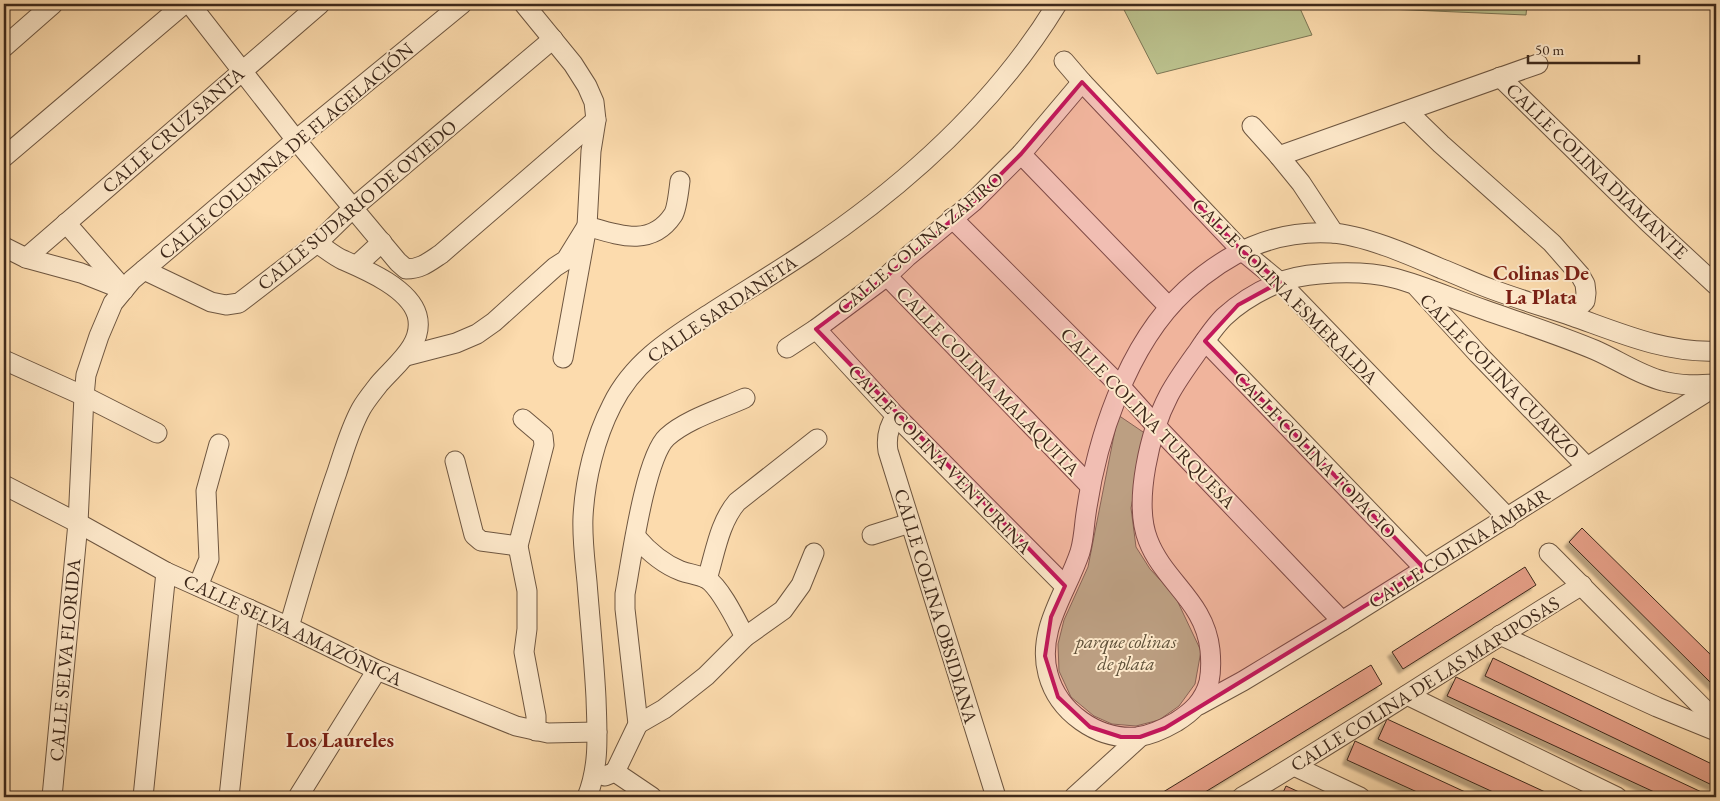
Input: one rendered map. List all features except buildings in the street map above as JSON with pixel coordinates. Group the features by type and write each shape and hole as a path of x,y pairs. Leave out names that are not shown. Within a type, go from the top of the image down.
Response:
{"street":[{"path":"4,47 53,4"},
{"path":"4,156 184,4"},
{"path":"190,4 296,140 406,269 416,269 426,265 441,254 596,120"},
{"name":"CALLE CRUZ SANTA","path":"26,258 320,4"},
{"name":"CALLE COLUMNA DE FLAGELACIÓN","path":"119,296 144,270 296,140 462,4"},
{"path":"524,4 573,64 587,86 594,102 596,120 591,151 587,226 563,358"},
{"name":"CALLE SARDANETA","path":"590,789 597,757 597,732 595,668 584,553 583,517 596,448 611,406 625,380 643,361 667,341 809,250 881,197 937,150 996,87 1041,29 1057,4"},
{"name":"CALLE SUDARIO DE OVIEDO","path":"144,270 211,302 226,305 239,303 318,243 354,208 553,40"},
{"name":"CALLE COLINA ESMERALDA","path":"1064,61 1241,250 1280,282 1508,518"},
{"path":"1279,156 1538,64"},
{"name":"CALLE COLINA DIAMANTE","path":"1500,77 1648,222 1716,285"},
{"name":"CALLE COLINA ZAFIRO","path":"788,348 886,276 973,202 1021,154 1082,82"},
{"path":"1407,111 1441,144 1552,243 1580,275 1585,284 1585,301 1570,315"},
{"path":"1252,126 1279,156 1317,205 1334,233"},
{"path":"1021,154 1168,306"},
{"path":"587,226 616,234 646,236 659,230 674,214 680,181"},
{"name":"CALLE COLINA TURQUESA","path":"952,218 1122,388 1342,621"},
{"path":"66,223 119,296"},
{"path":"406,356 456,343 477,334 494,322 555,267 566,260 587,226"},
{"path":"1140,737 1121,737 1106,733 1090,726 1073,715 1058,698 1048,675 1045,656 1047,636 1051,617 1079,553 1084,534 1090,486 1102,440 1122,388 1139,350 1168,306 1201,276 1241,250 1268,240 1297,234 1334,233 1358,238 1419,259 1494,290 1647,343 1688,351 1716,351"},
{"path":"356,265 382,242"},
{"path":"289,628 324,509 350,433 362,408 379,384 406,356 415,339 417,328 417,316 412,305 396,288 356,265 341,260 318,243"},
{"path":"4,247 26,258 81,273 119,296"},
{"path":"1199,705 1209,682 1211,658 1208,634 1198,611 1160,564 1147,539 1142,515 1143,485 1156,426 1168,397 1220,320 1238,305 1280,282 1302,276 1362,273 1391,277 1598,351 1660,381 1688,385 1716,385"},
{"name":"CALLE COLINA MALAQUITA","path":"886,276 1090,486"},
{"name":"CALLE COLINA CUARZO","path":"1414,285 1587,467"},
{"name":"CALLE SELVA FLORIDA","path":"52,797 78,523 86,375 99,336 119,296"},
{"name":"CALLE COLINA VENTURINA","path":"816,329 896,416 1065,586"},
{"name":"CALLE COLINA TOPACIO","path":"1205,341 1425,569"},
{"path":"4,360 84,396 158,433"},
{"name":"CALLE COLINA ÁMBAR","path":"1140,737 1166,728 1199,705 1342,621 1716,385"},
{"path":"590,789 615,772 638,724 625,594 651,467 666,438 689,423 745,398"},
{"name":"CALLE COLINA OBSIDIANA","path":"896,416 888,430 887,444 996,797"},
{"path":"523,419 543,436 544,445 518,546 526,591 527,629 524,652 536,716 542,732"},
{"path":"707,579 725,520 730,510 737,502 817,439"},
{"path":"198,586 209,560 206,491 219,444"},
{"path":"455,461 474,535 481,541 518,546"},
{"name":"CALLE SELVA AMAZÓNICA","path":"4,485 78,523 166,572 377,670 516,726 542,732 597,732"},
{"path":"872,535 910,523"},
{"path":"636,537 648,551 662,561 679,570 707,579 714,585 745,637"},
{"path":"638,724 664,709 687,691 706,676 745,637 783,610 801,584 814,552"},
{"path":"1549,553 1716,721"},
{"path":"142,797 166,572"},
{"name":"CALLE COLINA DE LAS MARIPOSAS","path":"1242,797 1582,585"},
{"path":"229,797 249,609"},
{"path":"1500,635 1648,703 1716,731"},
{"path":"298,797 377,670"},
{"path":"1407,695 1617,797"},
{"path":"1074,797 1140,737"},
{"path":"1294,766 1360,797"},
{"path":"615,772 652,797"}],"highlighted area":[{"path":"1082,82 1241,250 1280,282 1238,305 1205,341 1425,569 1165,728 1140,737 1121,737 1090,727 1058,697 1045,656 1051,617 1065,586 816,329 887,276 973,202 1021,154"}],"green space":[{"path":"1121,4 1298,4 1312,35 1157,74"},
{"path":"1342,4 1527,4 1526,15 1342,7"},
{"name":"parque colinas de plata","path":"1118,415 1146,434 1131,508 1136,547 1150,569 1175,596 1201,651 1195,684 1179,706 1159,720 1136,726 1112,724 1094,716 1071,697 1059,671 1058,644 1064,620 1088,567"}],"district":[{"name":"Colinas De La Plata","path":"1541,284"},
{"name":"Los Laureles","path":"340,739"}]}
